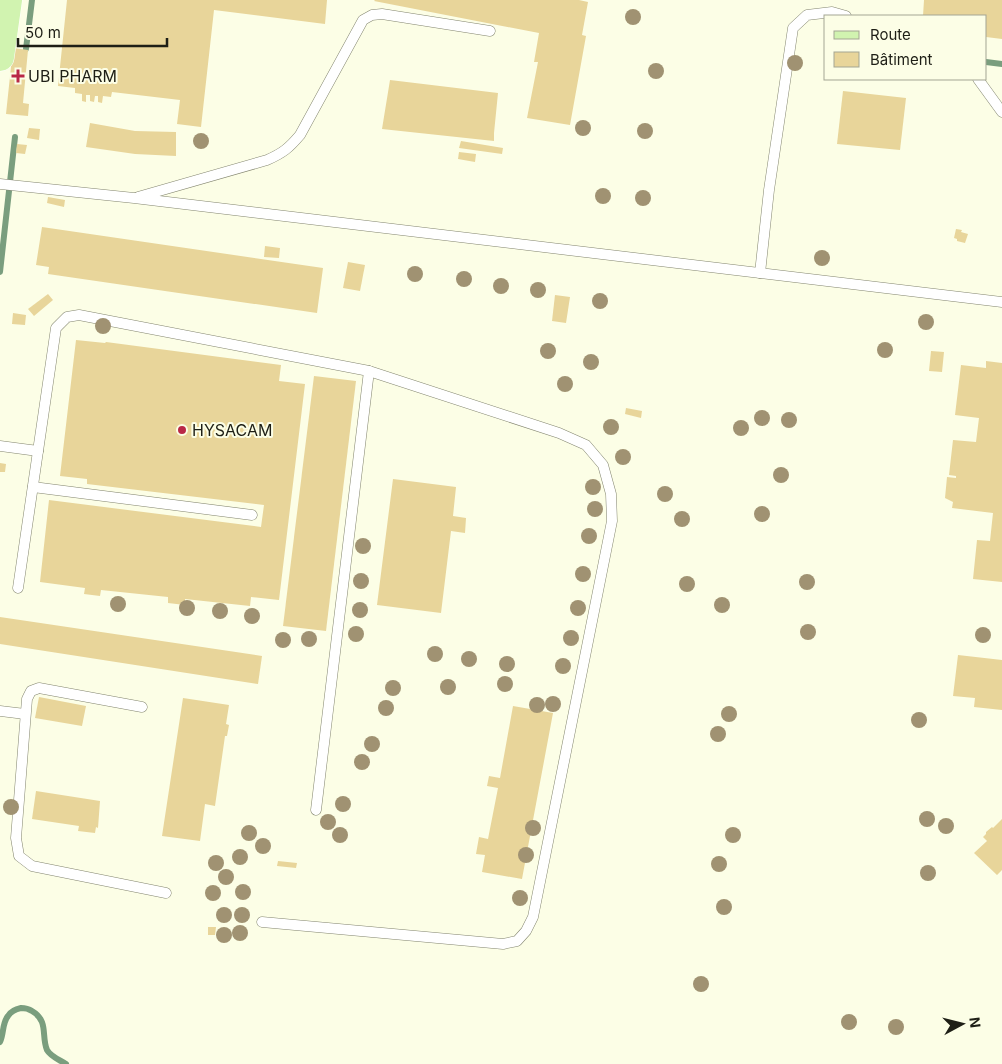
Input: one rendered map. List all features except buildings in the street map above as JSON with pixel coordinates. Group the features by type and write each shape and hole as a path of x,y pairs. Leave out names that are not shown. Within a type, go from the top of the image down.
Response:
{"main road":[{"path":"0,57 8,0"}],"lane":[{"path":"760,273 769,190 793,28 807,15 832,12 842,15"},
{"path":"134,198 267,160 290,147 300,135 363,20 372,15 382,14 490,31"},
{"path":"979,80 1002,112"},
{"path":"0,184 134,198 1002,302"},
{"path":"18,588 56,328 67,317 79,315 368,370 559,433 586,445 603,464 611,494 612,521 533,917 526,931 517,941 503,944 262,922"},
{"path":"316,810 368,370"},
{"path":"0,446 38,450"},
{"path":"33,487 252,515"},
{"path":"142,707 39,688 31,691 27,699 25,714 16,838 19,856 32,866 166,893"},
{"path":"0,711 25,714"}],"waterway":[{"path":"26,49 32,0"},
{"path":"987,62 1002,64"},
{"path":"0,272 15,137"},
{"path":"0,1042 9,1014 19,1008 28,1009 41,1019 47,1050 66,1064"}],"place":[{"name":"UBI PHARM","path":"18,76"},
{"name":"HYSACAM","path":"182,430"}]}
